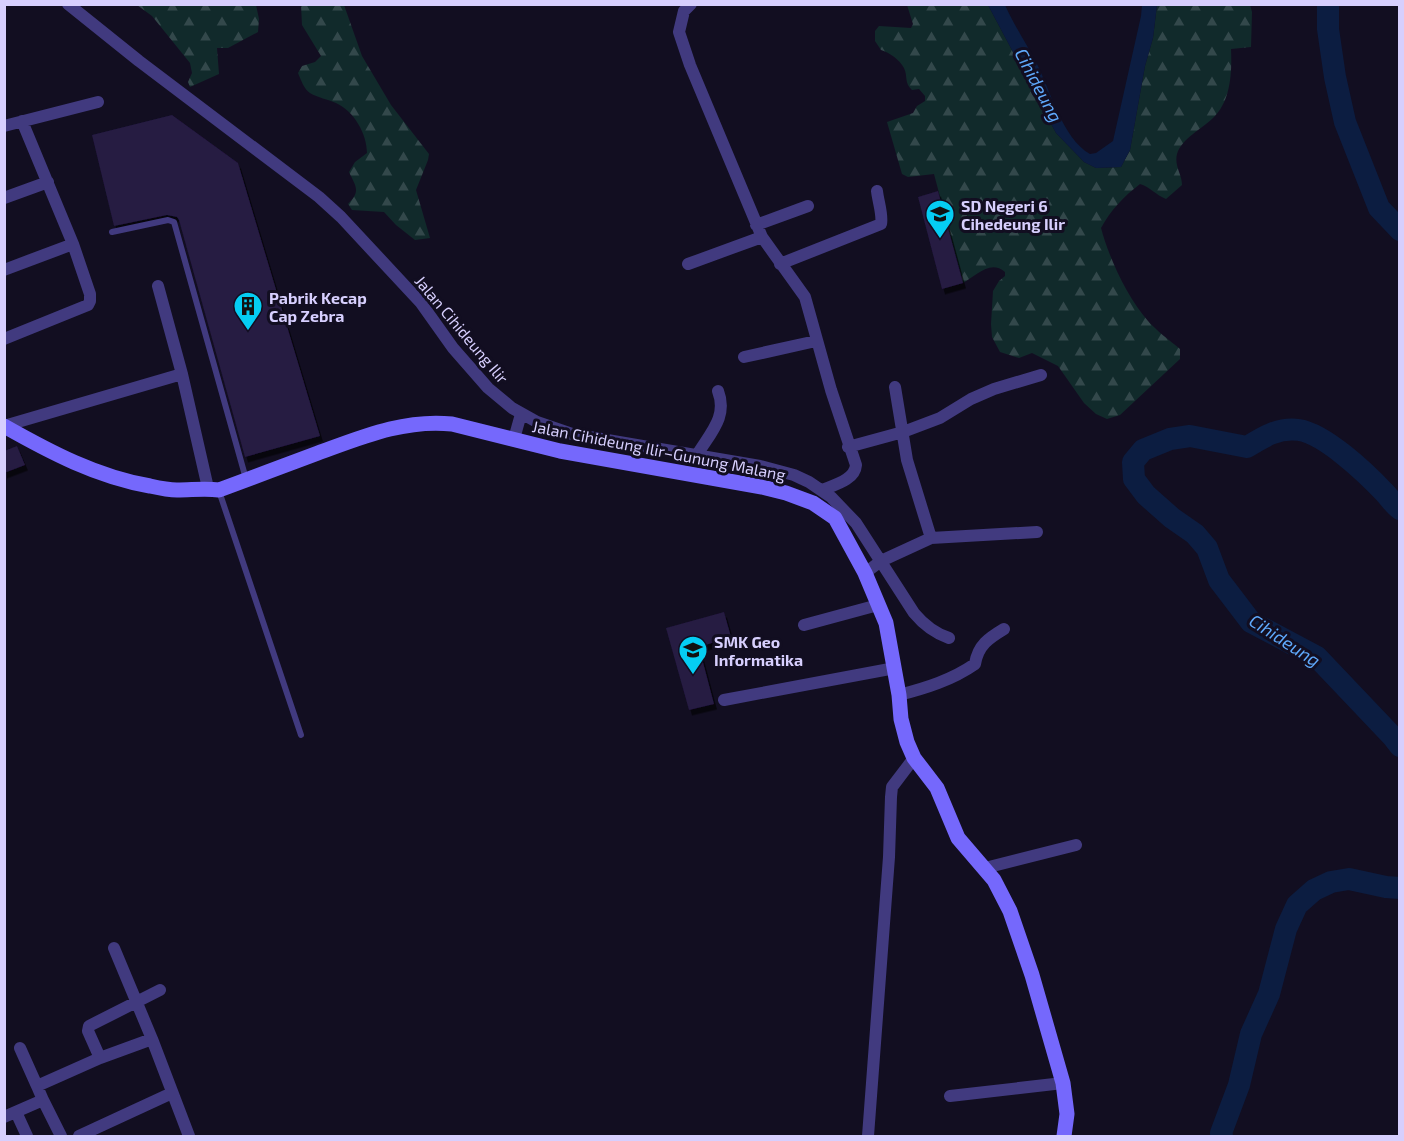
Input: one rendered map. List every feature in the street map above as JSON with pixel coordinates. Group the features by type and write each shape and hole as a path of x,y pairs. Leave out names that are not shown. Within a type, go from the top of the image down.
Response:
{"main road":[{"name":"Jalan Cihideung Ilir–Gunung Malang","path":"4,426 47,450 83,466 120,479 177,490 214,489 246,480 366,435 409,424 452,424 560,451 762,487 813,503 835,518 874,567 878,605 886,623 910,763 937,788 958,838 985,868 1001,891 1010,911 1032,975 1063,1083 1067,1114 1064,1137"}],"street":[{"name":"Jalan Cihideung Ilir","path":"68,4 139,62 311,191 341,217 421,303 453,348 500,400 521,414 572,434 697,455 794,475 822,490 838,503 856,523 874,567 925,625 950,638"},
{"path":"691,4 684,11 679,32 690,65 759,231 805,297 848,447 856,465 851,476 822,490"},
{"path":"4,126 98,102"},
{"path":"4,339 88,305 90,301 90,294 73,244 22,121"},
{"path":"4,198 48,182"},
{"path":"780,264 881,224 877,191"},
{"path":"688,264 808,206"},
{"path":"4,270 73,244"},
{"path":"158,286 214,489"},
{"path":"744,357 816,341"},
{"path":"4,426 182,374"},
{"path":"848,447 903,432 940,418 971,399 1041,375"},
{"path":"895,387 907,460 931,538"},
{"path":"697,455 722,412 723,402 718,391"},
{"path":"514,439 521,414"},
{"path":"874,567 931,538 1037,532"},
{"path":"804,625 878,605"},
{"path":"899,695 948,679 975,664 977,652 985,641 1004,629"},
{"path":"724,700 895,668"},
{"path":"868,1137 892,787 910,763"},
{"path":"985,868 1076,845"},
{"path":"114,948 189,1137"},
{"path":"100,1058 88,1031 89,1026 160,990"},
{"path":"37,1086 100,1058 152,1040"},
{"path":"20,1048 61,1137"},
{"path":"950,1096 1063,1083"},
{"path":"79,1137 172,1093"},
{"path":"27,1137 10,1114 43,1100"}],"lane":[{"path":"112,232 168,220 174,222 246,480"},
{"path":"214,489 301,735"}],"green space":[{"path":"137,5 256,5 259,19 258,32 228,48 217,48 219,74 190,87 188,82 192,73 190,63 152,16"},
{"path":"301,5 344,5 362,56 391,105 429,154 416,190 430,238 415,240 384,212 352,210 348,204 356,192 349,172 355,162 367,153 365,138 354,117 336,103 310,93 298,73 302,66 315,62 321,56 302,25"},
{"path":"907,5 988,5 1056,133 1084,162 1096,168 1121,167 1130,150 1145,66 1153,38 1157,5 1250,5 1252,12 1251,47 1231,49 1229,86 1224,103 1213,118 1183,143 1177,154 1182,185 1166,199 1140,184 1118,204 1101,228 1114,264 1133,301 1152,325 1180,349 1180,359 1120,415 1107,419 1096,414 1084,403 1058,366 1032,353 1019,358 1000,352 992,337 993,291 1005,276 1005,272 999,268 989,268 963,283 934,174 908,177 902,174 887,122 913,113 917,106 925,101 925,96 919,89 912,90 900,62 881,50 875,41 875,31 879,26 911,28 913,24"}],"water":[{"path":"988,5 1005,5 1036,62 1064,125 1080,147 1090,154 1096,153 1113,141 1142,5 1157,5 1153,38 1145,66 1130,150 1121,167 1096,168 1084,162 1056,133"}],"building":[{"name":"Pabrik Kecap Cap Zebra","path":"172,115 238,163 320,436 245,457 179,220 177,217 167,215 114,226 92,135"},
{"name":"SD Negeri 6 Cihedeung Ilir","path":"938,191 963,283 942,289 918,197"},
{"path":"17,446 25,465 4,473 4,451"},
{"name":"SMK Geo Informatika","path":"724,612 731,637 699,647 714,704 689,710 666,628"}],"waterway":[{"name":"Cihideung","path":"1328,4 1328,29 1345,122 1379,208 1400,230"},
{"name":"Cihideung","path":"1400,509 1367,475 1333,446 1299,430 1278,431 1247,447 1190,436 1170,439 1143,450 1133,462 1134,479 1146,495 1172,518 1195,534 1207,548 1219,580 1251,622 1317,657 1400,746"},
{"name":"Cihideung","path":"1222,1136 1221,1133 1239,1085 1251,1034 1269,994 1286,929 1297,905 1314,890 1331,882 1349,879 1400,888"}],"place":[{"name":"SD Negeri 6 Cihedeung Ilir","path":"940,240"},
{"name":"Pabrik Kecap Cap Zebra","path":"248,332"},
{"name":"SMK Geo Informatika","path":"693,676"}]}
